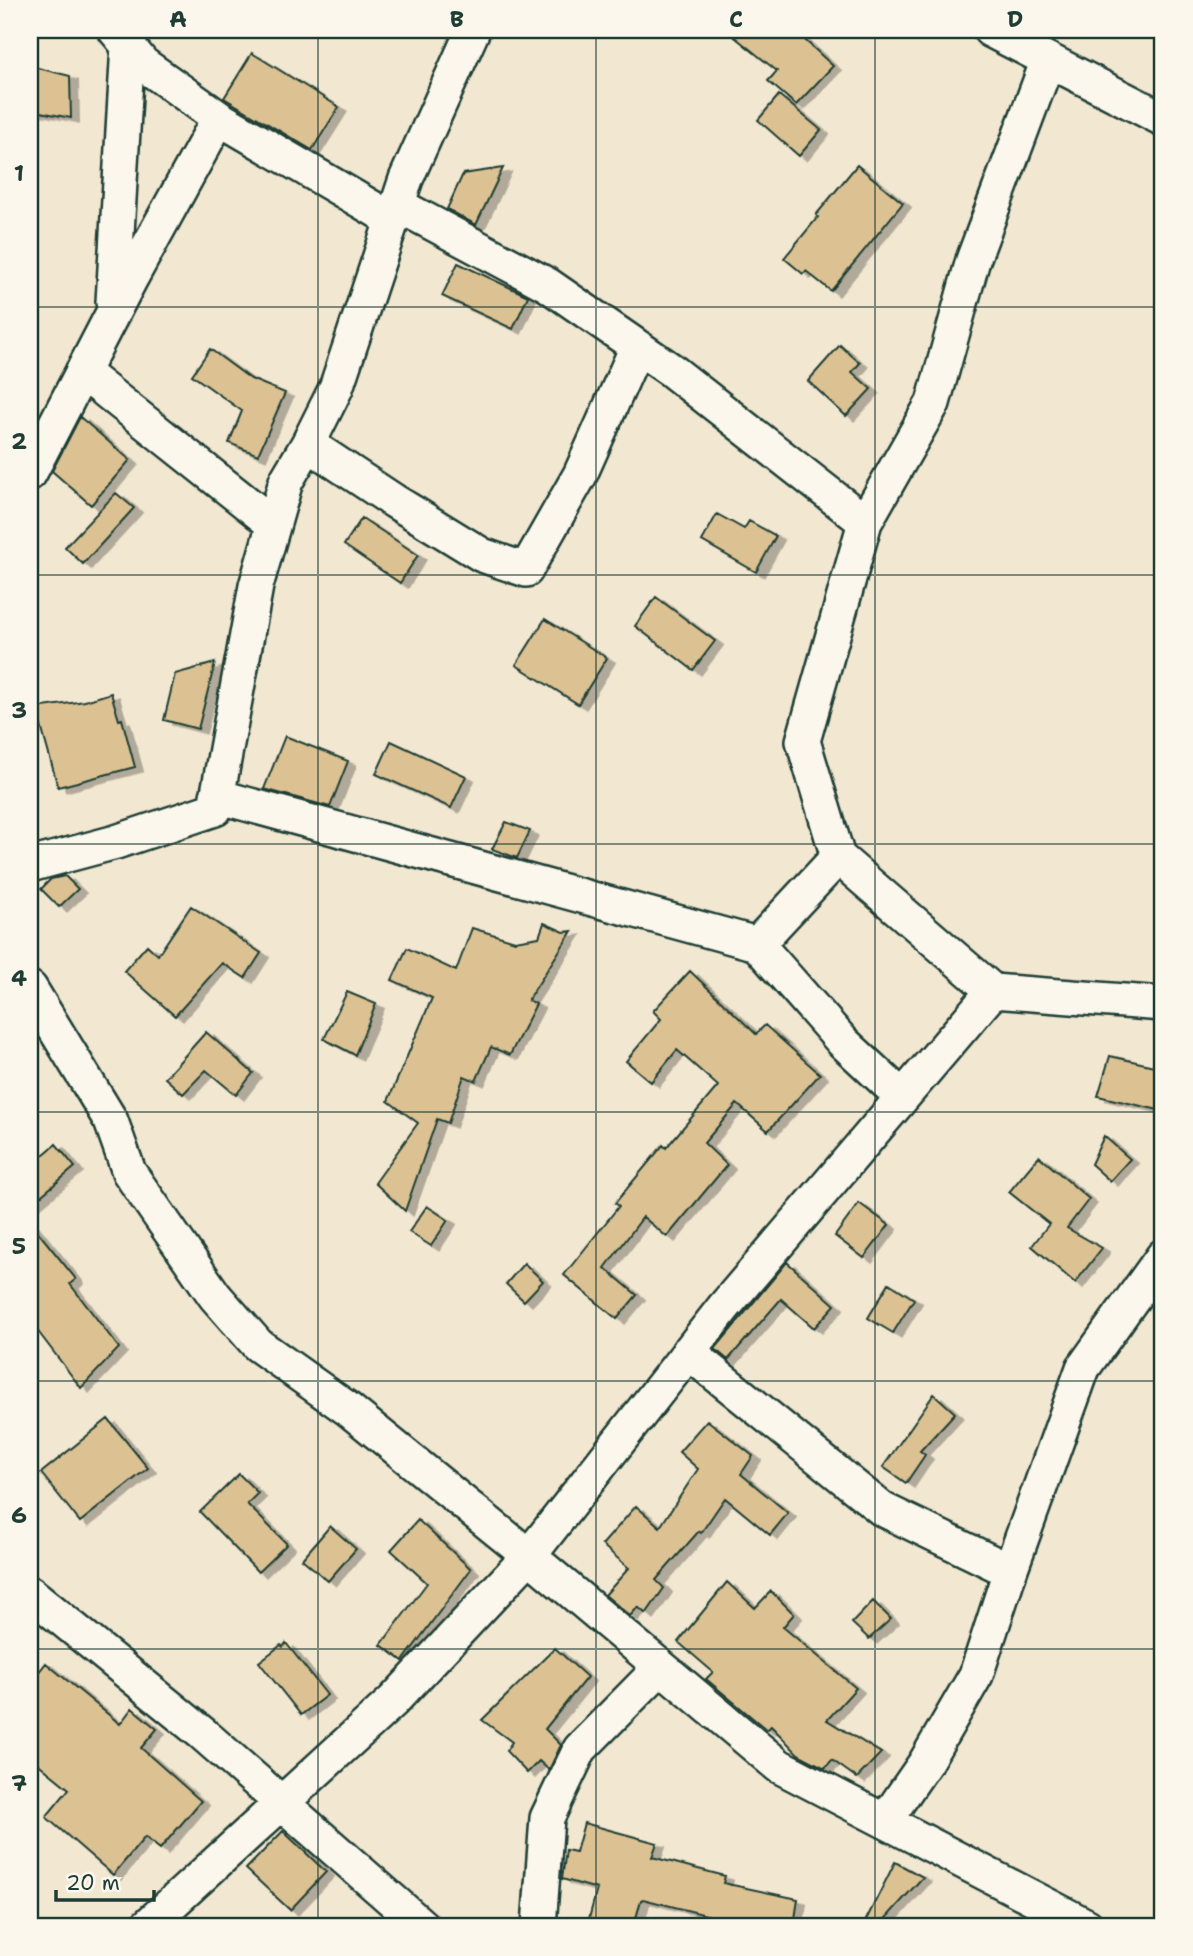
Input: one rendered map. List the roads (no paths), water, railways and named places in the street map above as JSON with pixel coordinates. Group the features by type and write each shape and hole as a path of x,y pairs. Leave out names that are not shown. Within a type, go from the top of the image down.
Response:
{"street":[{"path":"30,865 116,842 215,809 256,586 286,481 309,444 336,388 406,179 473,30"},
{"path":"990,30 1163,119"},
{"path":"122,37 143,64 219,118 395,212 548,285 671,370 865,522"},
{"path":"112,315 122,37"},
{"path":"1048,60 973,260 933,402 865,522 803,741 838,857 993,991 1163,1004"},
{"path":"30,473 219,118"},
{"path":"309,444 482,555 526,570 580,475 636,346"},
{"path":"82,372 273,524"},
{"path":"217,796 757,944 843,1042 902,1097"},
{"path":"757,944 838,857"},
{"path":"30,988 111,1121 129,1172 215,1296 258,1345 348,1409 779,1766 1074,1923"},
{"path":"147,1926 393,1701 528,1556 688,1352 993,991"},
{"path":"886,1821 925,1763 976,1675 1010,1571 1083,1368 1163,1256"},
{"path":"688,1352 882,1509 1010,1571"},
{"path":"30,1593 204,1734 422,1926"},
{"path":"539,1926 547,1818 580,1749 660,1668"}]}
